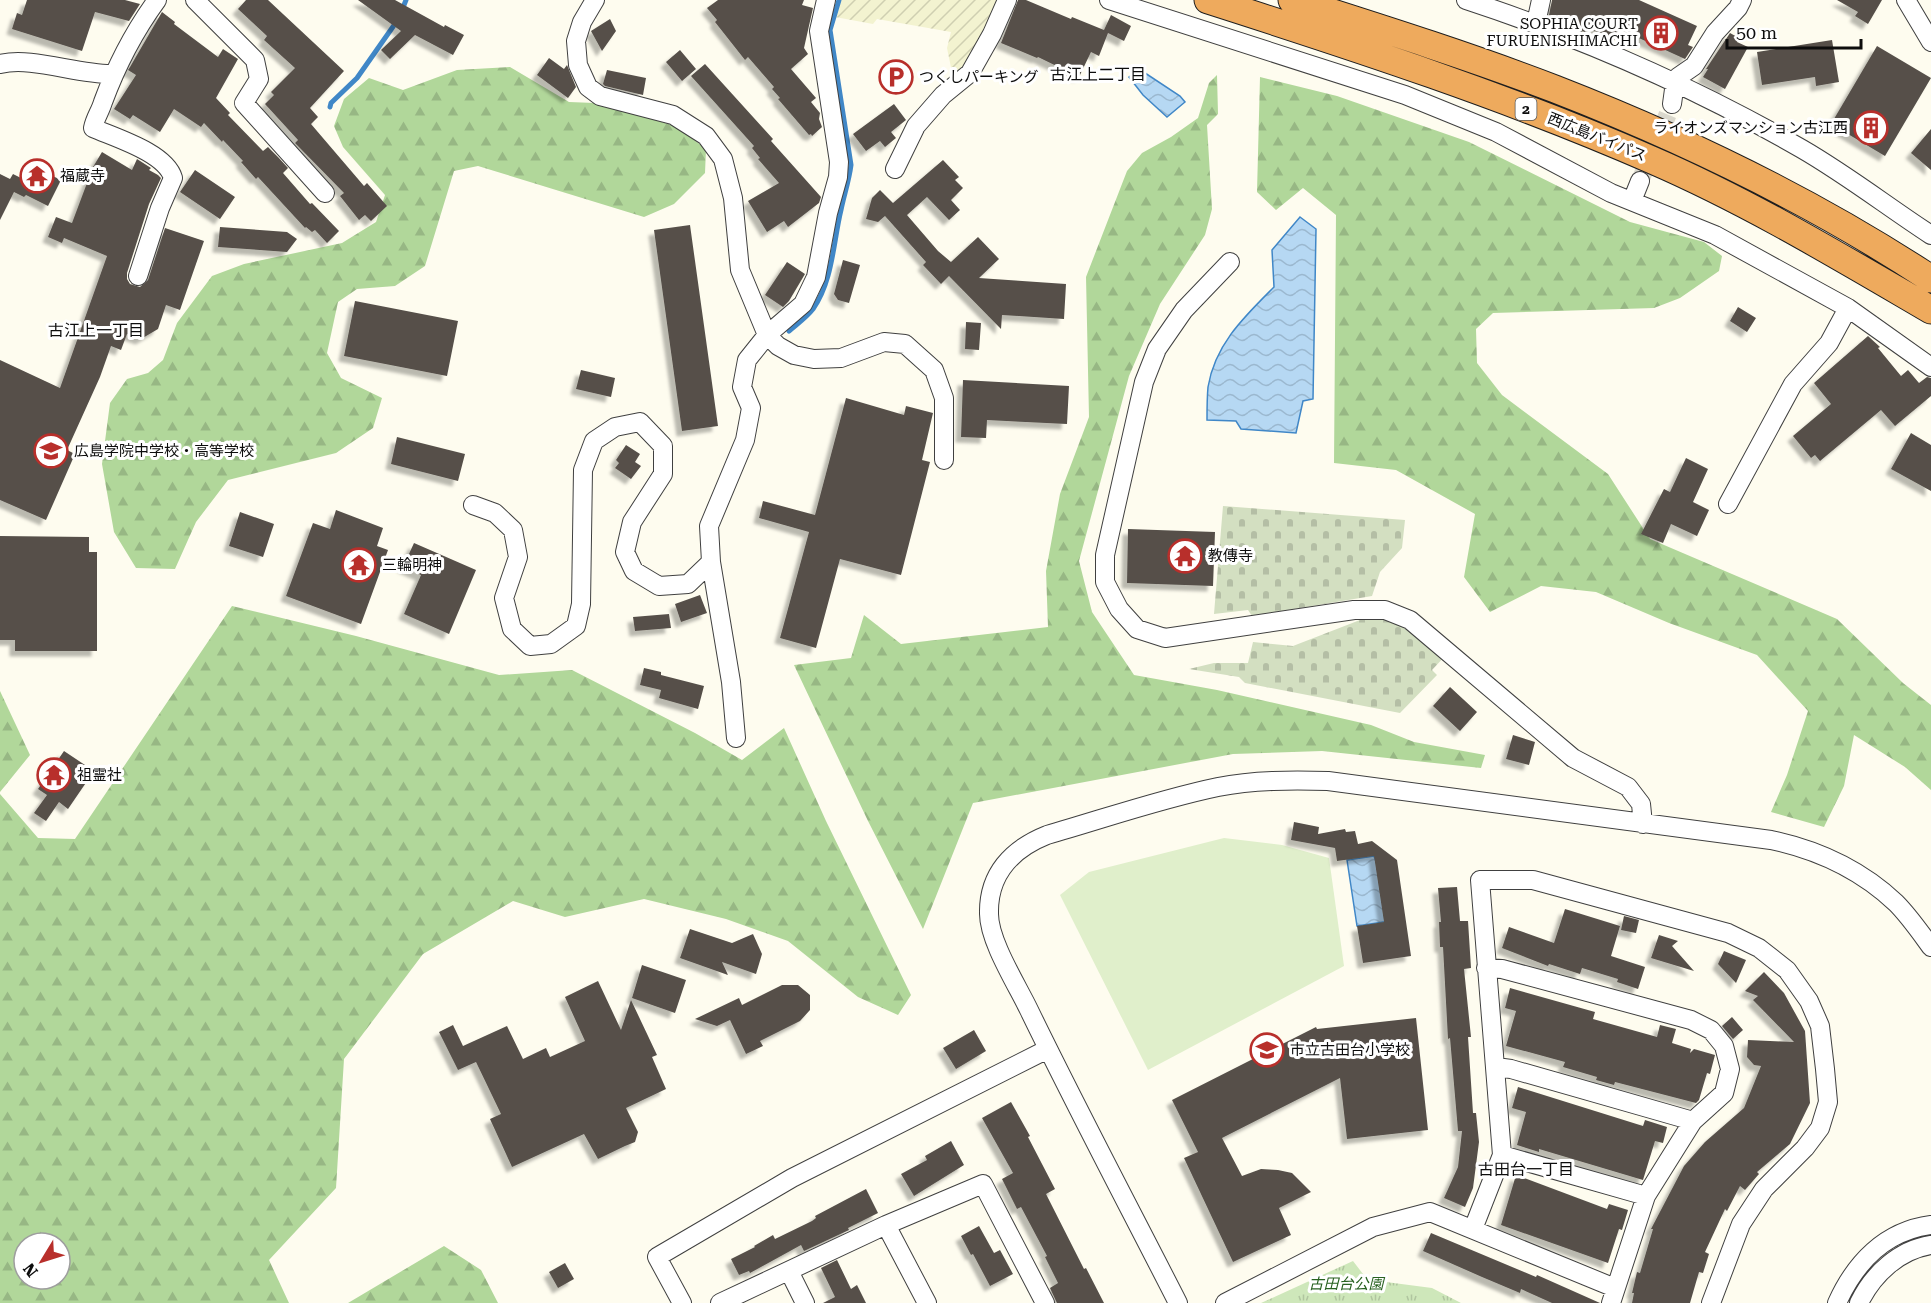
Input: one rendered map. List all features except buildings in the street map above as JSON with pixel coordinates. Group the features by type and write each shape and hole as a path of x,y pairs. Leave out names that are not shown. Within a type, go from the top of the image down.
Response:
{"highway":[{"name":"西広島バイパス","path":"1209,0 1348,44 1544,115 1653,160 1744,203 1931,310"},
{"name":"西広島バイパス","path":"1292,0 1554,89 1678,141 1763,182 1837,222 1931,279"},
{"path":"1837,222 1931,272"},
{"path":"1829,251 1931,324"}],"street":[{"path":"138,276 160,208 173,178 171,171 162,161 93,128 94,119 101,109 113,74 135,29 157,0"},
{"path":"195,0 255,60 259,79 244,103 325,193"},
{"path":"595,0 582,22 576,41 578,66 588,87 600,96 673,115 706,136 723,159 733,198 740,270 767,335 778,346 794,355 814,359 841,358 884,342 905,344 934,370 944,398 944,460"},
{"path":"736,738 731,682 711,562 710,526 746,440 751,408 742,387 747,360 767,335 803,304 816,277 828,213 838,177 839,162 819,31 826,0"},
{"path":"895,169 916,126 943,95 970,73 992,34 1007,0"},
{"path":"1108,0 1229,33 1451,113 1496,132 1602,189 1715,235 1848,308 1931,368"},
{"path":"1466,0 1536,23 1675,82 1803,150 1929,229"},
{"path":"1536,23 1540,0"},
{"path":"1672,104 1675,82 1678,77 1694,66 1714,33 1738,8 1742,0"},
{"path":"1906,0 1931,42"},
{"path":"0,64 25,63 98,75 113,74"},
{"path":"1632,201 1640,181"},
{"path":"1230,262 1184,310 1157,349 1144,382 1105,555 1105,582 1119,609 1137,629 1165,638 1354,610 1385,610 1410,620 1573,758 1628,787 1641,804 1643,824"},
{"path":"1728,504 1793,384 1828,343 1848,308"},
{"path":"473,505 495,513 513,530 518,557 504,598 512,629 530,646 551,644 576,626 581,604 583,470 594,441 615,427 640,422 663,446 663,474 632,522 625,552 634,571 659,586 688,584 711,562"},
{"path":"1178,1303 993,937 988,915 997,876 1010,856 1028,843 1047,835 1220,787 1265,781 1328,780 1772,840 1802,847 1863,876 1897,904 1931,947"},
{"path":"1473,1229 1503,1155 1480,880 1533,880 1728,933 1759,948 1787,970 1809,1000 1820,1026 1828,1102 1820,1128 1805,1148 1764,1189 1741,1224 1711,1303"},
{"path":"1225,1303 1373,1227 1430,1212 1473,1229 1613,1295 1646,1196 1693,1121 1724,1093 1730,1069 1724,1046 1711,1030 1691,1020 1503,969 1486,968"},
{"path":"682,1303 657,1257 792,1178 1048,1049"},
{"path":"1496,1067 1511,1069 1693,1121"},
{"path":"1503,1155 1646,1196"},
{"path":"720,1303 886,1225 983,1184 1045,1303"},
{"path":"886,1225 927,1303"},
{"path":"1837,1303 1846,1283 1861,1262 1879,1246 1898,1235 1931,1225"},
{"path":"1859,1303 1865,1290 1883,1269 1901,1256 1931,1245"},
{"path":"789,1271 805,1303"}],"green space":[{"path":"841,0 1003,0 990,33 954,82 947,48 951,32 877,19 873,24 835,17"},
{"path":"510,67 569,102 595,103 676,126 706,149 705,173 674,204 644,217 478,166 454,171 425,266 395,286 357,289 338,302 327,353 341,378 382,398 373,428 336,453 228,480 196,522 175,569 136,568 114,532 102,464 110,403 127,379 148,373 163,360 177,323 212,276 244,264 342,243 376,222 385,195 343,147 334,126 344,99 369,78 403,90 457,70"},
{"path":"1217,75 1218,114 1207,125 1212,209 1205,235 1160,304 1129,376 1079,561 1092,612 1134,675 1217,690 1371,725 1414,742 1485,755 1481,768 1322,751 1233,754 973,803 923,929 868,821 794,665 851,658 864,615 901,644 1048,627 1046,571 1060,494 1089,417 1086,277 1127,171 1142,153 1171,137 1198,118 1209,83"},
{"path":"1260,77 1337,96 1469,142 1630,222 1704,242 1722,256 1719,271 1680,298 1654,308 1493,313 1476,329 1477,363 1502,395 1608,474 1650,539 1837,619 1903,683 1931,705 1931,790 1905,767 1854,735 1844,786 1824,827 1771,812 1787,775 1808,711 1757,655 1669,623 1596,592 1541,586 1490,612 1464,577 1475,514 1396,470 1334,463 1336,215 1303,188 1276,210 1257,192"},
{"path":"1223,506 1405,520 1402,548 1380,572 1372,596 1252,616 1248,610 1214,614"},
{"path":"232,606 356,636 499,675 572,670 695,733 742,760 784,728 826,821 911,995 898,1015 858,997 788,941 726,919 644,899 565,917 513,901 423,954 344,1059 336,1188 269,1260 289,1303 0,1303 0,794 38,838 75,839"},
{"path":"1388,616 1416,628 1446,655 1432,670 1437,675 1400,713 1245,683 1239,677 1189,669 1214,663 1248,663 1253,642 1293,646 1360,620"},
{"path":"0,691 30,755 0,792"},
{"path":"1224,838 1282,845 1329,858 1344,966 1148,1070 1060,895 1089,872"},
{"path":"444,1246 481,1270 498,1303 348,1303"},
{"name":"古田台公園","path":"1353,1261 1373,1287 1386,1282 1432,1288 1461,1303 1261,1303"}],"water":[{"path":"1139,69 1180,96 1185,102 1167,117 1143,95 1129,77"},
{"path":"1300,217 1316,229 1313,399 1303,401 1296,433 1241,429 1236,421 1207,420 1208,387 1217,357 1233,332 1274,287 1272,250"},
{"path":"1374,856 1397,920 1357,926 1347,860"}],"waterway":[{"path":"402,10 406,0"},
{"path":"789,331 813,309 825,286 851,165 830,30 839,0"},
{"path":"330,107 331,103 357,78 397,21"}],"tunnel":[{"path":"1640,181 1672,104"}],"place":[{"name":"SOPHIA COURT FURUENISHIMACHI","path":"1661,33"},
{"name":"つくしパーキング","path":"896,77"},
{"name":"ライオンズマンション古江西","path":"1871,128"},
{"name":"福蔵寺","path":"37,176"},
{"name":"広島学院中学校・高等学校","path":"51,451"},
{"name":"教傳寺","path":"1185,556"},
{"name":"三輪明神","path":"359,565"},
{"name":"祖霊社","path":"54,775"},
{"name":"市立古田台小学校","path":"1267,1050"}],"district":[{"name":"古江上二丁目","path":"1098,74"},
{"name":"古江上一丁目","path":"96,330"},
{"name":"古田台一丁目","path":"1526,1169"}]}
